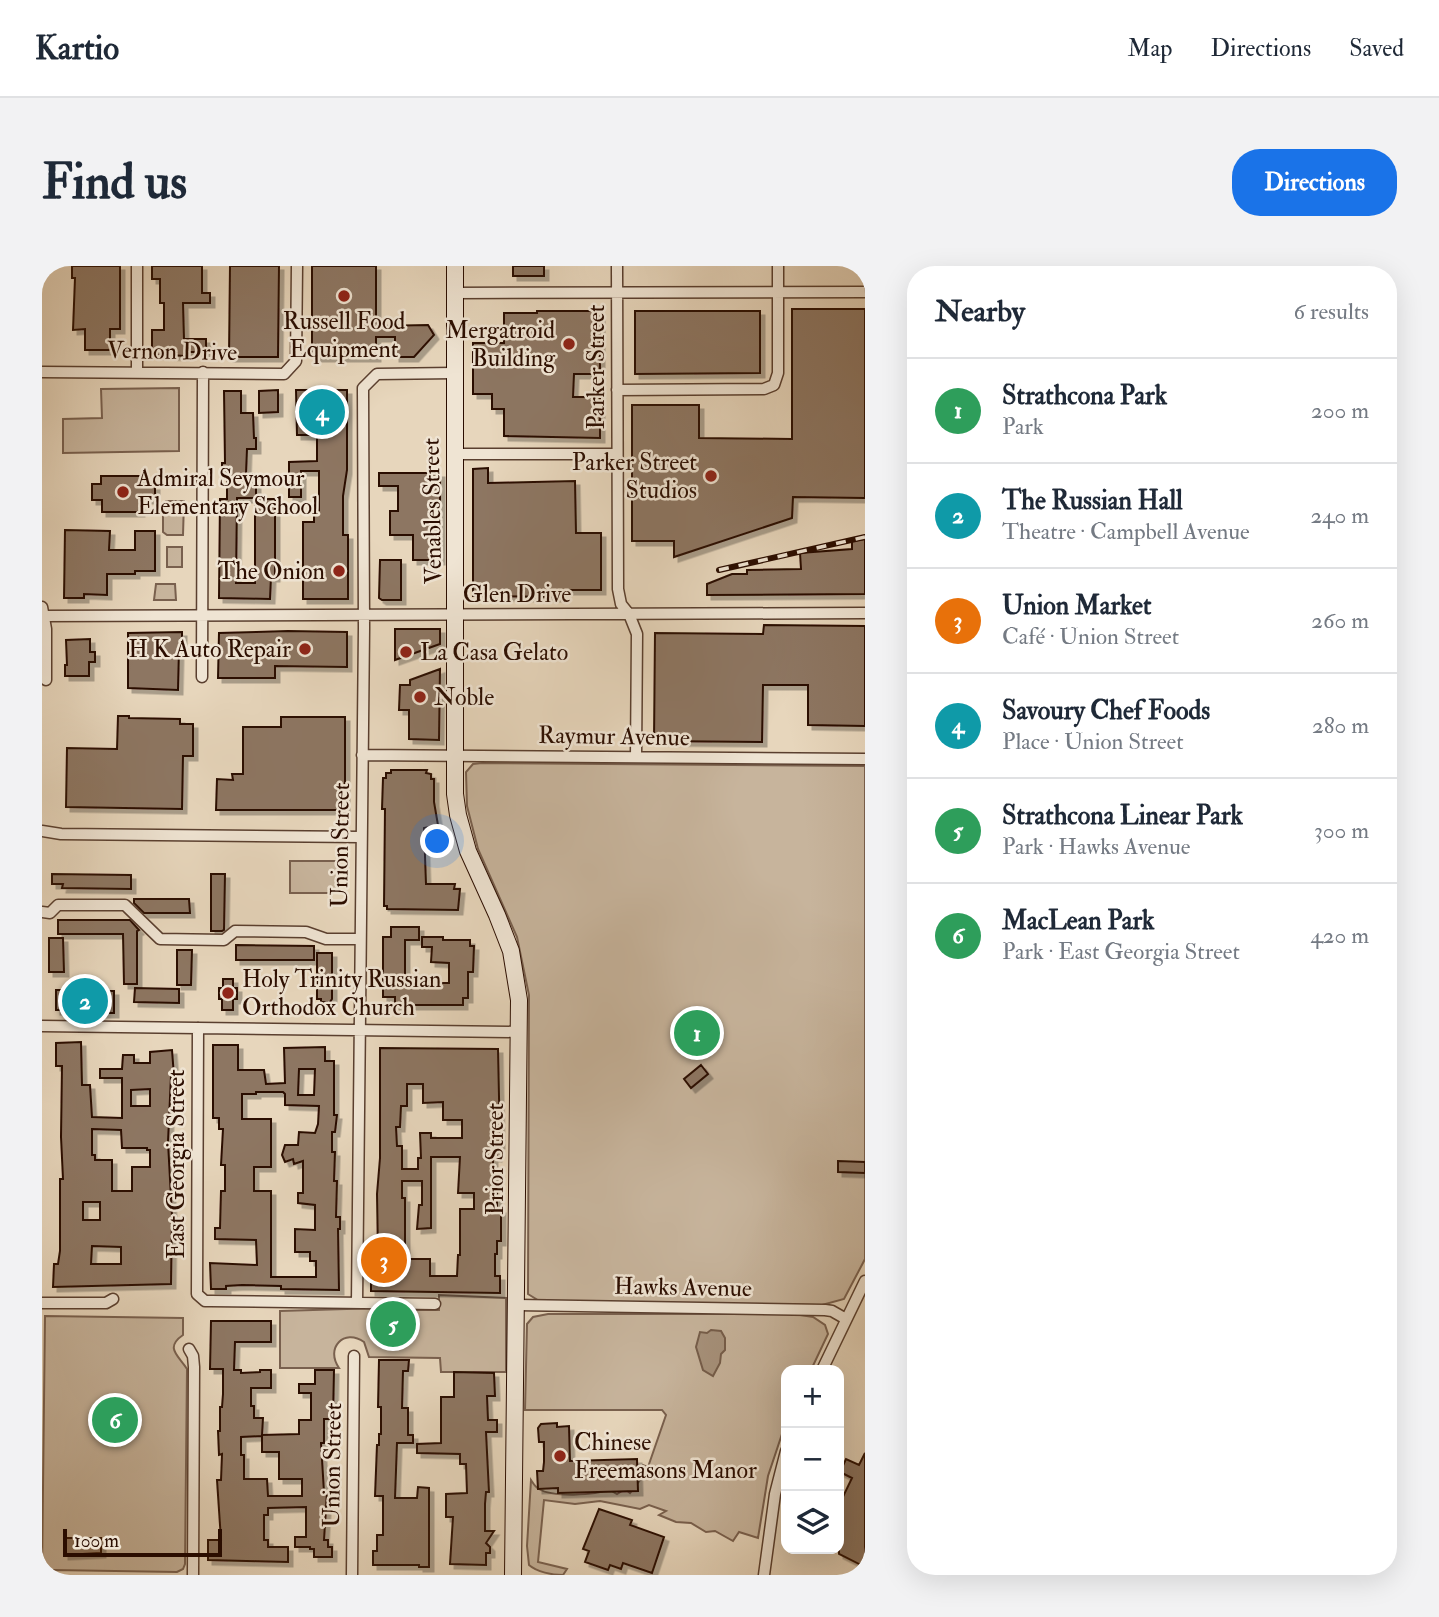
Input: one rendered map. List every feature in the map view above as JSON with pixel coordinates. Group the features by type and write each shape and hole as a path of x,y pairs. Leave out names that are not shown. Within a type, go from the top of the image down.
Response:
{"main road":[{"name":"Venables Street","path":"455,266 455,755"},
{"name":"Prior Street","path":"455,755 458,816 473,866 498,915 511,951 519,1000 513,1575"}],"street":[{"path":"137,266 137,372"},
{"name":"Vernon Drive","path":"42,372 284,374 296,361 297,266"},
{"name":"Parker Street","path":"617,266 618,589 621,604 629,614 637,634 636,757"},
{"path":"617,390 764,389 774,385 778,373 778,266"},
{"path":"455,293 865,292"},
{"path":"202,677 203,372"},
{"name":"Union Street","path":"357,1303 364,615 363,388 377,374 454,373"},
{"path":"454,454 617,454"},
{"path":"43,613 46,628 46,680"},
{"name":"Glen Drive","path":"43,613 203,616 865,613"},
{"name":"Raymur Avenue","path":"362,755 865,759"},
{"path":"42,831 61,834 360,838"},
{"path":"42,912 50,913 58,905 125,905 159,939 224,940 235,931 306,932 326,939 360,939"},
{"path":"42,1026 519,1032"},
{"name":"East Georgia Street","path":"198,1028 196,1289 201,1298 211,1301 357,1303"},
{"path":"824,1365 865,1281"},
{"path":"42,1303 106,1303 113,1299"},
{"path":"357,1303 435,1304"},
{"name":"Hawks Avenue","path":"517,1305 825,1310 846,1319"},
{"path":"189,1349 194,1367 193,1575"},
{"name":"Union Street","path":"352,1575 354,1356"},
{"path":"764,1575 775,1494 781,1471"}],"shaded area":[{"path":"179,388 179,451 63,453 63,419 102,418 101,389"},
{"path":"166,501 184,501 183,535 167,535 163,532 163,504"},
{"path":"167,547 182,547 182,567 167,567"},
{"path":"156,584 175,584 176,600 154,600"},
{"path":"473,764 865,766 865,1259 844,1299 822,1305 541,1302 528,1294 529,995 517,937 478,849 467,806 466,772"},
{"path":"290,861 339,861 339,893 290,893"},
{"path":"439,1295 506,1298 506,1372 441,1372 440,1358 369,1357 364,1342 350,1337 335,1347 335,1361 339,1368 280,1368 280,1311 380,1308 439,1310"},
{"path":"548,1314 794,1314 813,1317 825,1325 828,1334 813,1365 781,1365 781,1437 768,1476 758,1538 739,1532 733,1541 715,1531 706,1532 691,1523 676,1522 659,1515 666,1511 649,1505 640,1509 600,1501 575,1504 544,1500 538,1562 567,1569 563,1575 540,1571 529,1565 527,1546 531,1480 545,1492 584,1494 608,1489 617,1494 625,1489 630,1493 640,1480 643,1465 648,1467 666,1415 662,1410 525,1410 527,1324 533,1317"},
{"path":"45,1316 183,1318 183,1335 174,1344 174,1348 187,1369 183,1569 177,1572 53,1570 42,1574"},
{"path":"711,1330 721,1331 725,1338 725,1350 713,1376 703,1370 696,1347 700,1332 707,1333"}],"building":[{"path":"72,266 120,266 120,329 110,329 110,350 85,350 85,329 73,330 75,278 72,278"},
{"path":"152,266 202,266 202,293 210,293 210,303 183,303 184,339 206,339 206,352 185,352 185,356 152,354 152,330 164,330 164,303 160,303 160,279 152,279"},
{"path":"230,266 279,266 278,357 229,357"},
{"name":"Russell Food Equipment","path":"312,266 376,266 376,326 428,325 434,335 414,357 395,357 395,337 376,337 376,357 312,357"},
{"path":"513,266 544,266 544,276 513,276"},
{"path":"792,309 865,309 865,498 793,497 792,518 674,557 674,541 632,541 632,405 699,405 699,438 792,439"},
{"path":"600,311 600,374 574,374 573,397 600,397 600,438 504,436 504,409 492,409 492,394 473,394 473,343 504,343 504,313"},
{"path":"635,311 760,311 760,373 635,374"},
{"path":"278,390 278,412 259,413 259,391"},
{"path":"296,390 347,390 347,470 343,496 343,535 348,535 348,599 303,599 303,522 314,522 314,510 319,510 319,471 301,471 301,497 289,497 289,462 317,461 317,435 297,435"},
{"path":"224,391 241,391 241,413 253,413 256,438 256,449 247,449 246,474 256,474 256,498 237,498 236,583 255,583 255,499 275,499 275,577 271,577 270,599 219,598 220,499 227,499 227,473 222,473 222,463 225,463"},
{"path":"488,468 488,483 575,481 576,533 601,533 601,590 559,590 560,597 473,596 473,469"},
{"path":"379,473 440,473 440,560 413,560 413,535 390,535 390,511 398,511 398,486 379,486"},
{"path":"101,476 140,476 140,486 155,486 155,499 140,499 140,512 102,512 102,500 92,500 92,484 101,484"},
{"path":"65,530 110,531 109,550 135,550 135,531 155,531 155,571 107,574 107,595 84,594 84,598 64,598"},
{"path":"865,539 865,594 707,595 707,584 732,574 747,574 747,570 801,569 800,553 852,549 852,541"},
{"path":"380,560 401,560 401,600 379,598"},
{"path":"764,625 865,626 865,726 808,725 808,685 763,685 762,742 654,741 655,633 763,634"},
{"name":"La Casa Gelato","path":"395,629 440,629 440,644 395,660"},
{"path":"182,632 178,690 128,688 128,633"},
{"path":"347,632 347,667 275,666 275,678 218,678 219,633"},
{"path":"90,639 90,652 95,652 95,662 89,662 89,676 65,676 66,640"},
{"name":"Noble","path":"440,669 439,740 409,739 409,710 399,710 400,685 410,685 410,680"},
{"path":"118,716 180,719 180,724 193,724 193,756 183,756 182,809 66,807 67,748 117,749"},
{"path":"281,717 345,717 345,810 216,810 217,779 233,780 232,774 243,774 243,727 281,727"},
{"path":"391,770 427,770 426,773 431,774 431,779 434,779 438,825 424,828 426,884 455,884 454,889 460,889 458,910 387,909 387,906 384,906 383,778 386,778 386,773 391,773"},
{"path":"52,874 131,875 131,889 62,888 63,884 52,884"},
{"path":"211,874 225,874 222,931 211,931"},
{"path":"134,899 189,899 190,913 144,913 134,903"},
{"path":"58,920 130,920 139,930 137,984 124,984 123,934 58,934"},
{"path":"391,927 419,927 419,940 405,940 405,983 449,983 449,963 431,962 432,947 422,947 422,937 470,940 470,946 474,946 473,972 468,972 468,998 463,998 463,1005 395,1005 395,997 383,997 383,937 391,937"},
{"path":"49,938 63,938 64,972 49,972"},
{"path":"236,945 314,946 314,960 236,960"},
{"path":"177,950 192,950 191,985 177,985"},
{"path":"317,953 332,953 330,1002 317,999"},
{"name":"Holy Trinity Russian Orthodox Church","path":"223,979 233,979 233,988 237,988 233,1010 222,1010 219,988 223,988"},
{"path":"68,986 101,986 101,991 114,991 114,1013 70,1013 70,1010 56,1010 56,990 68,990"},
{"path":"135,988 179,989 179,1003 134,1002"},
{"path":"81,1042 82,1085 90,1085 92,1117 122,1118 122,1078 100,1078 100,1069 122,1069 123,1055 134,1055 134,1063 150,1063 150,1052 172,1050 174,1076 171,1076 168,1142 172,1216 171,1284 53,1287 54,1264 58,1264 60,1251 60,1179 63,1179 62,1066 56,1066 56,1043","holes":["150,1089 150,1106 131,1106 131,1090","92,1129 121,1130 122,1148 150,1150 150,1167 132,1167 132,1191 112,1191 112,1160 95,1160 95,1155 92,1155","83,1202 100,1202 100,1220 83,1220","92,1246 121,1247 121,1264 91,1264"]},
{"path":"213,1045 238,1045 238,1070 264,1070 266,1084 285,1083 284,1048 325,1047 325,1061 334,1061 334,1115 337,1115 335,1132 332,1132 332,1152 335,1152 334,1181 337,1181 336,1217 340,1217 339,1290 242,1285 211,1289 210,1263 257,1265 256,1240 215,1239 215,1228 220,1228 221,1191 225,1191 225,1165 221,1165 223,1129 219,1129 219,1118 213,1118","holes":["299,1069 315,1069 314,1095 298,1095","283,1092 285,1105 319,1106 315,1133 299,1132 298,1145 285,1145 282,1155 285,1162 293,1159 294,1164 303,1161 303,1193 298,1193 298,1203 315,1205 315,1230 295,1229 295,1252 310,1252 310,1261 316,1261 316,1277 271,1277 271,1191 254,1191 254,1167 271,1167 271,1119 242,1119 242,1094"]},
{"path":"380,1048 498,1049 500,1144 497,1144 497,1157 493,1156 493,1185 494,1193 497,1193 497,1209 501,1209 501,1241 497,1241 495,1254 495,1276 500,1276 500,1293 371,1291 371,1265 368,1265 368,1255 378,1254 377,1194 380,1158","holes":["407,1084 423,1084 423,1103 443,1102 443,1120 462,1120 462,1138 431,1138 431,1133 420,1133 421,1158 418,1158 418,1169 402,1169 402,1146 397,1146 396,1127 400,1127 401,1106 407,1106","431,1157 460,1157 458,1193 474,1193 474,1209 460,1209 457,1276 430,1276 430,1259 405,1259 405,1198 402,1198 402,1181 422,1181 422,1205 419,1205 417,1229 431,1228"]},
{"path":"701,1065 708,1074 691,1088 684,1079"},
{"path":"838,1161 865,1162 865,1173 838,1172"},
{"path":"211,1321 271,1321 271,1342 235,1342 234,1370 241,1370 241,1373 271,1370 271,1388 251,1388 254,1418 263,1418 262,1435 299,1434 299,1420 311,1420 311,1393 299,1393 299,1384 315,1384 315,1370 334,1370 333,1419 324,1419 324,1443 321,1443 324,1492 327,1492 324,1540 328,1540 328,1547 332,1547 332,1557 314,1557 314,1549 295,1547 295,1537 306,1537 306,1507 268,1508 268,1515 264,1515 264,1540 268,1540 268,1547 288,1547 288,1562 208,1560 208,1540 221,1540 217,1480 221,1480 222,1454 219,1455 218,1431 223,1394 223,1369 210,1369","holes":["262,1436 262,1452 279,1452 279,1479 302,1479 302,1496 268,1496 267,1479 244,1479 241,1437"]},
{"path":"379,1360 409,1360 408,1371 403,1371 402,1408 408,1408 408,1435 413,1435 413,1443 397,1443 395,1498 417,1498 418,1487 429,1488 429,1567 373,1565 373,1551 377,1551 377,1535 383,1535 383,1496 375,1496 377,1445 381,1434 381,1407 378,1407"},
{"path":"454,1372 494,1373 495,1396 487,1396 488,1420 497,1420 497,1432 486,1432 489,1492 486,1492 485,1531 494,1531 486,1543 490,1547 490,1553 486,1553 486,1565 450,1564 453,1517 446,1517 446,1494 467,1493 466,1464 460,1464 460,1454 417,1453 417,1444 441,1443 441,1397 454,1397"},
{"name":"Chinese Freemasons Manor","path":"557,1423 557,1427 569,1426 570,1461 637,1459 638,1491 558,1493 558,1488 538,1489 537,1471 543,1471 544,1442 539,1442 538,1428 541,1424"},
{"path":"865,1453 865,1567 839,1554 844,1554 844,1495 852,1478 844,1474 844,1463 846,1459 859,1465"},
{"path":"599,1509 632,1520 630,1525 664,1537 652,1573 623,1563 621,1569 610,1565 608,1570 585,1562 589,1551 583,1549"},
{"path":"64,1538 101,1538 101,1553 64,1555"}],"railway":[{"path":"719,570 865,537"}],"place":[{"name":"Russell Food Equipment","path":"344,296"},
{"name":"Mergatroid Building","path":"569,344"},
{"name":"Savoury Chef Foods","path":"322,412"},
{"name":"Parker Street Studios","path":"711,476"},
{"name":"Admiral Seymour Elementary School","path":"123,492"},
{"name":"The Onion","path":"339,571"},
{"name":"H K Auto Repair","path":"305,649"},
{"name":"La Casa Gelato","path":"406,652"},
{"name":"Noble","path":"420,697"},
{"name":"Holy Trinity Russian Orthodox Church","path":"228,993"},
{"name":"The Russian Hall","path":"85,1001"},
{"name":"Strathcona Park","path":"697,1033"},
{"name":"Union Market","path":"384,1260"},
{"name":"Strathcona Linear Park","path":"393,1324"},
{"name":"MacLean Park","path":"115,1420"},
{"name":"Chinese Freemasons Manor","path":"560,1456"}]}
